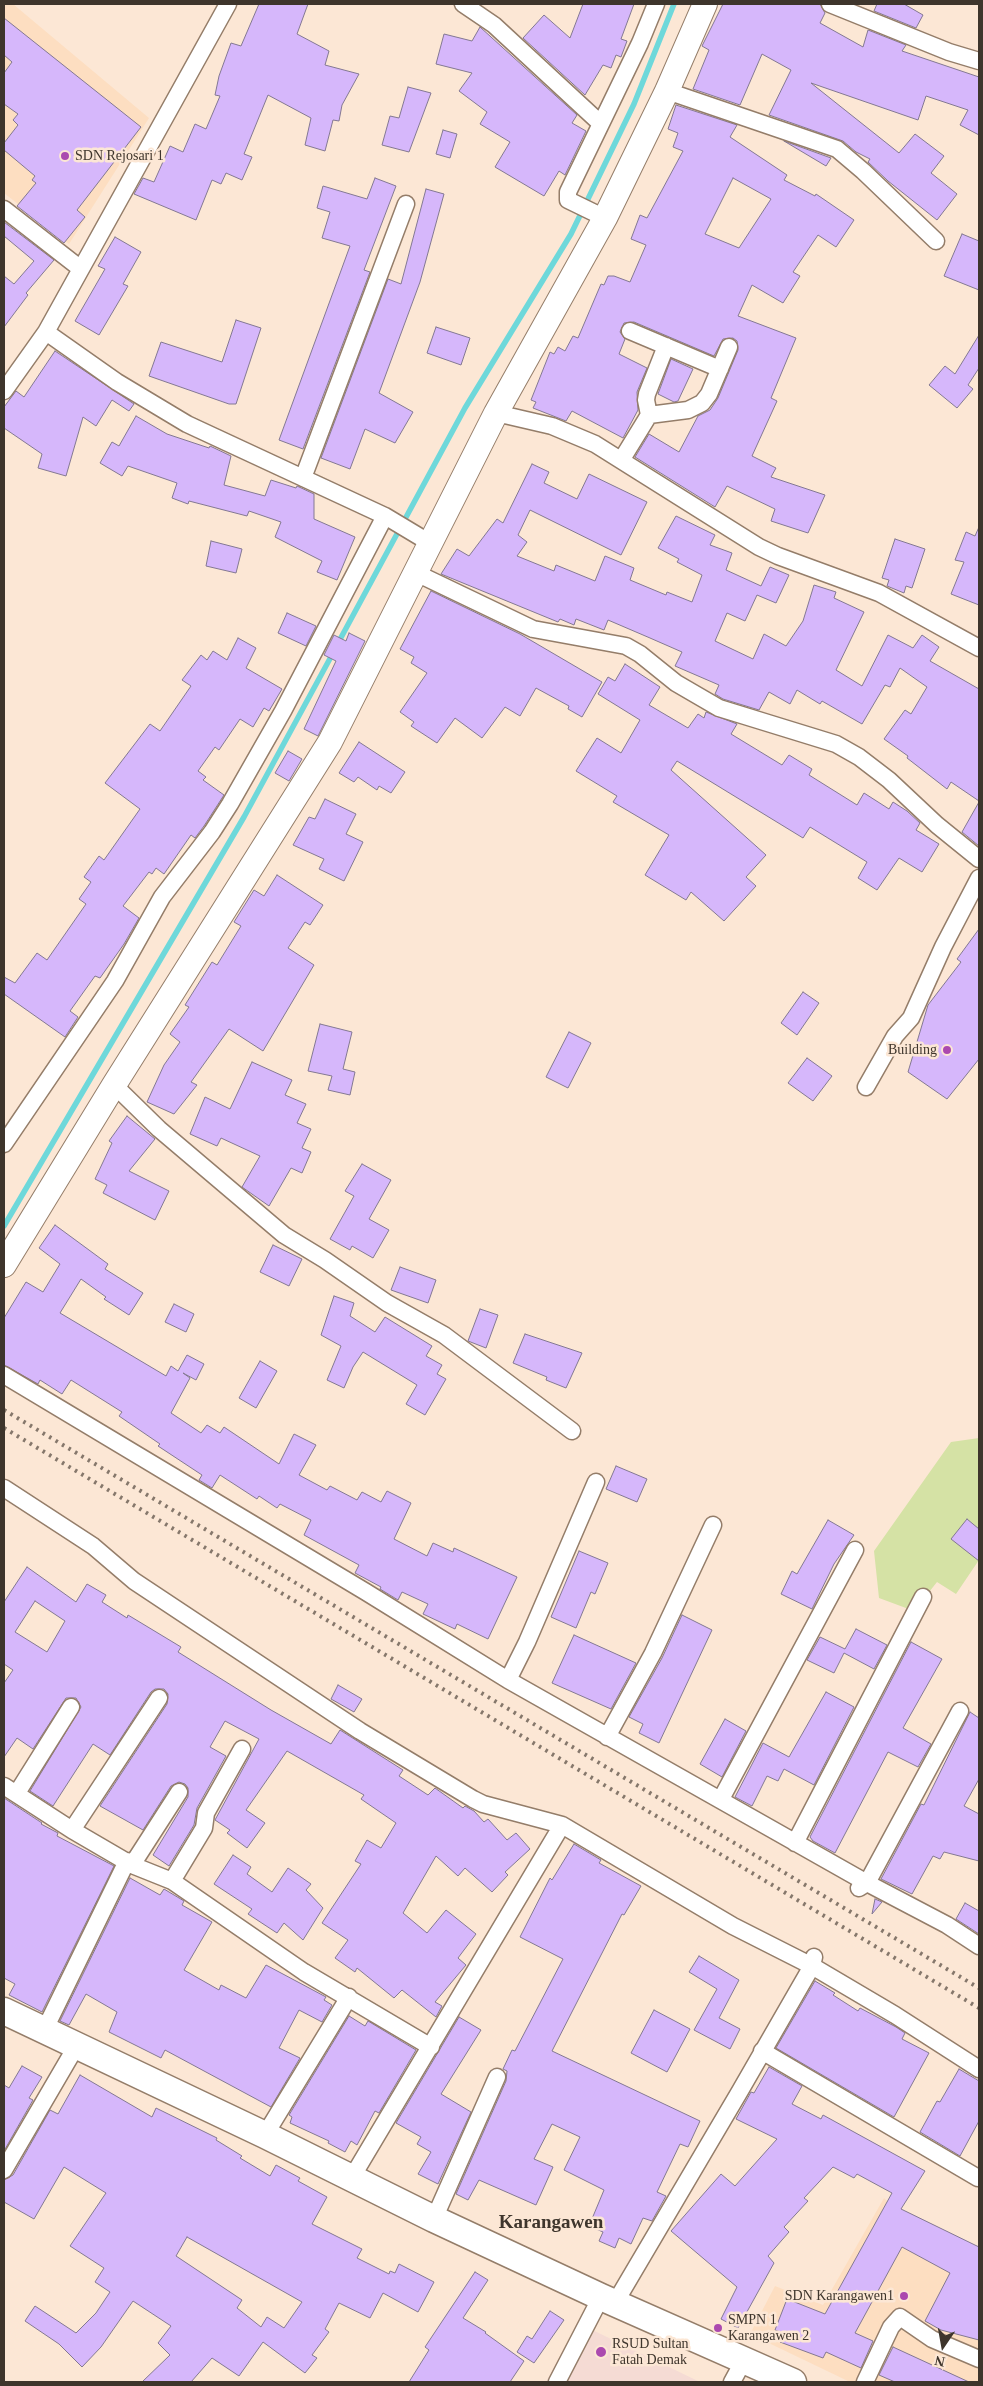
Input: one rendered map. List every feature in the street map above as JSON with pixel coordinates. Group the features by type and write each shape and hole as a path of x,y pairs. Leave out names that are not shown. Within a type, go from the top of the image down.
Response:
{"main road":[{"path":"4,1265 330,742 414,572 422,538 496,412 667,91 705,4"},
{"path":"4,2011 77,2044 434,2219 608,2300 738,2371 793,2382"}],"street":[{"path":"4,390 46,332 228,4"},
{"path":"463,4 500,30 600,122"},
{"path":"600,216 570,202 567,196 569,188 640,44 656,4"},
{"path":"830,4 949,52 979,61"},
{"path":"667,91 837,149 863,171 936,241"},
{"path":"303,478 406,204"},
{"path":"4,208 81,269"},
{"path":"630,331 720,369"},
{"path":"46,332 117,382 188,424 389,518 422,538"},
{"path":"622,459 649,415 646,394 666,346"},
{"path":"649,415 694,408 710,394 729,347"},
{"path":"496,412 569,433 595,444 622,459 759,546 778,556 879,593 979,648"},
{"path":"4,1144 115,981 162,897 220,820 283,711 389,518"},
{"path":"414,572 533,629 626,646 640,654 683,688 719,708 836,744 859,757 889,780 937,825 979,859"},
{"path":"866,1087 895,1036 911,1018 943,947 979,878"},
{"path":"114,1086 159,1129 284,1235 326,1260 387,1303 444,1335 572,1431"},
{"path":"4,1375 366,1592 508,1680 721,1799 795,1843 861,1887 947,1925 979,1946"},
{"path":"508,1680 527,1642 596,1482"},
{"path":"4,1488 93,1546 134,1582 360,1731 473,1799 483,1804 562,1824 733,1926 812,1962 979,2069"},
{"path":"607,1737 653,1653 713,1525"},
{"path":"721,1799 855,1550"},
{"path":"795,1843 923,1597"},
{"path":"72,1830 159,1698"},
{"path":"71,1707 10,1789 72,1830 129,1863 172,1881 304,1972 431,2047"},
{"path":"861,1887 960,1711"},
{"path":"172,1881 204,1828 206,1813 242,1748"},
{"path":"45,2029 129,1863 179,1792"},
{"path":"351,2179 431,2047 506,1915 562,1824"},
{"path":"557,2382 762,2050 812,1962"},
{"path":"265,2135 349,1997"},
{"path":"4,2170 77,2044"},
{"path":"762,2050 978,2178"},
{"path":"434,2219 496,2077"},
{"path":"865,2382 891,2327 900,2317 932,2339 979,2359"}],"shaded area":[{"name":"SDN Rejosari 1","path":"4,4 13,4 149,118 69,244 4,193"},
{"name":"SDN Karangawen1","path":"884,2198 888,2202 979,2247 979,2382 850,2382 750,2334 775,2286 823,2305"},
{"name":"RSUD Sultan Fatah Demak","path":"578,2323 700,2382 546,2382"}],"green space":[{"path":"979,1438 979,1560 956,1594 937,1582 914,1611 879,1598 874,1551 951,1442"}],"building":[{"path":"259,4 308,4 297,34 329,51 325,65 359,74 342,105 339,121 333,120 325,151 305,145 311,118 268,95 244,154 252,157 242,180 226,173 221,184 212,180 196,220 134,194 143,178 154,182 170,146 183,152 195,124 206,129 220,96 215,95 219,76 231,43 241,46"},
{"path":"583,4 634,4 621,39 627,41 621,57 616,55 611,68 603,65 585,95 523,38 544,15 570,38"},
{"path":"723,4 820,4 825,13 820,23 863,47 868,30 906,45 902,51 979,77 979,135 960,125 968,110 926,96 918,120 811,83 899,153 915,134 944,156 931,173 957,194 937,220 888,181 868,162 870,159 856,152 843,141 769,115 791,70 762,54 740,105 693,89 709,50 702,46"},
{"path":"877,4 904,4 923,15 916,28 874,11"},
{"name":"SDN Rejosari 1","path":"4,18 141,127 77,210 85,217 64,243 17,206 36,183 32,180 35,176 4,150 4,143 18,125 13,120 18,114 4,104 4,73 12,62 4,55"},
{"path":"480,27 577,115 572,123 586,131 565,175 559,171 544,196 495,167 510,142 480,124 487,112 459,91 472,73 436,64 444,34 472,41"},
{"path":"408,87 431,93 409,152 382,145 390,116 399,118"},
{"path":"676,105 737,125 730,137 787,175 784,180 815,196 816,194 854,220 836,247 818,235 793,272 800,276 783,303 752,285 738,316 796,338 771,398 777,401 752,456 776,468 771,477 825,495 808,533 771,521 775,509 727,486 715,507 635,457 649,434 679,452 698,416 710,410 718,398 738,350 737,341 733,338 723,339 714,356 634,322 624,323 620,332 625,339 619,354 647,368 637,392 638,410 623,438 572,411 566,421 533,408 536,402 531,400 550,352 554,354 558,347 565,351 573,336 578,338 601,284 604,285 608,276 614,276 630,282 646,245 631,239 640,215 647,218 683,151 673,147 678,133 668,129","holes":["733,178 771,199 739,248 705,234"]},
{"path":"443,130 457,134 450,158 436,154"},
{"path":"784,141 831,158 826,166"},
{"path":"375,178 396,186 364,270 370,272 303,449 279,440 350,246 322,238 330,212 317,208 323,186 367,199"},
{"path":"426,189 444,194 420,282 379,393 413,412 395,443 365,429 350,469 321,458 388,279 401,284"},
{"path":"4,222 54,260 26,293 28,295 4,327 4,276 14,284 34,261 4,236"},
{"path":"962,234 979,241 979,290 944,276"},
{"path":"115,237 141,252 123,284 128,286 99,335 75,321 105,269 98,266"},
{"path":"236,320 261,328 236,404 229,404 149,376 161,342 222,362"},
{"path":"436,327 470,338 461,365 427,353"},
{"path":"979,335 979,368 968,385 973,389 957,408 929,385 945,366 955,374"},
{"path":"55,351 134,404 129,411 112,400 96,426 83,417 66,476 38,468 42,454 4,428 4,407 16,391 24,397"},
{"path":"671,359 693,369 678,401 674,402 658,394"},
{"path":"136,416 167,434 209,448 210,446 231,456 224,485 265,496 271,480 296,488 297,486 314,494 314,519 355,537 337,580 317,572 322,561 275,537 281,522 249,511 247,516 189,501 188,504 172,498 177,483 128,466 122,476 100,463 112,442 119,446"},
{"path":"532,464 549,472 544,483 577,499 589,474 647,502 621,555 530,510 518,535 527,542 517,556 554,571 556,565 595,581 605,556 634,568 630,580 666,595 667,592 692,602 702,575 677,562 679,559 658,548 676,516 715,535 710,545 732,553 726,570 761,586 770,567 789,575 776,603 757,595 745,621 727,613 715,641 753,659 764,634 786,646 803,621 814,585 836,592 834,598 864,612 836,670 862,686 888,635 913,648 922,635 939,647 930,661 979,689 979,801 951,782 947,789 907,758 908,756 884,739 905,710 911,714 927,687 900,668 890,687 885,685 862,724 822,701 820,704 797,690 790,704 769,692 759,710 723,699 715,694 719,685 675,666 682,652 608,620 604,630 576,619 574,625 560,619 558,622 441,574 457,549 469,556 497,519 503,523"},
{"path":"979,527 979,605 951,594 964,562 955,560 966,532 975,536"},
{"path":"895,539 925,549 912,588 906,586 904,593 887,586 889,580 882,578"},
{"path":"211,541 242,549 236,573 206,566"},
{"path":"431,591 520,634 602,682 582,717 568,709 569,706 536,688 520,716 505,707 482,738 455,718 437,743 411,726 414,722 400,712 427,673 411,663 414,657 400,649"},
{"path":"287,613 316,626 306,646 278,633"},
{"path":"349,633 365,641 318,736 304,729 336,661 324,655 334,635 346,641"},
{"path":"238,638 256,648 246,668 282,689 269,711 264,708 253,727 240,719 219,750 215,747 198,771 206,777 203,780 224,795 195,838 191,835 164,874 156,868 152,874 149,872 123,906 139,918 124,944 100,978 95,976 70,1011 78,1017 65,1037 4,994 4,977 15,983 37,953 47,960 86,904 79,899 91,882 84,877 99,856 104,860 140,809 105,783 150,724 160,731 191,686 182,680 201,655 207,660 213,651 227,660"},
{"path":"625,664 660,687 649,705 688,728 698,714 704,718 706,712 737,724 731,734 782,765 789,755 812,769 809,775 857,805 864,793 889,809 893,802 907,811 920,823 916,830 939,844 922,872 899,858 877,890 858,878 867,862 810,827 803,838 677,761 671,770 766,855 746,877 756,886 724,921 691,892 686,900 645,875 669,835 613,802 617,796 576,771 597,738 621,753 640,720 598,694 608,677 615,681"},
{"path":"359,742 405,772 391,793 379,786 377,790 358,777 354,782 339,773"},
{"path":"288,751 302,759 289,781 275,773"},
{"path":"325,799 356,814 346,834 363,842 344,881 319,869 324,859 293,845 309,817 315,819"},
{"path":"979,802 979,846 962,832"},
{"path":"277,875 323,905 310,925 305,922 288,948 314,965 263,1051 229,1029 191,1082 197,1085 174,1114 147,1102 164,1065 180,1042 170,1034 189,1007 185,1005 212,962 217,965 241,926 234,922 254,890 264,896"},
{"path":"979,929 979,1059 947,1099 908,1072 928,1005 961,962 957,959"},
{"path":"803,992 819,1003 797,1035 781,1023"},
{"path":"320,1024 352,1032 343,1069 355,1072 350,1095 328,1090 332,1076 308,1071"},
{"path":"569,1032 591,1043 568,1088 546,1077"},
{"path":"807,1058 832,1076 813,1101 788,1083"},
{"path":"252,1062 292,1080 285,1095 306,1104 297,1123 311,1129 302,1148 311,1152 302,1173 291,1168 269,1206 242,1187 260,1156 221,1138 217,1146 190,1134 205,1097 230,1109"},
{"path":"127,1116 155,1139 129,1171 169,1191 155,1220 103,1193 107,1185 95,1179 112,1143 109,1141"},
{"path":"362,1164 391,1180 369,1219 389,1230 373,1258 352,1246 350,1250 330,1239 354,1196 345,1191"},
{"path":"55,1225 108,1264 105,1269 143,1293 129,1315 104,1299 106,1297 81,1279 60,1313 166,1376 171,1366 178,1371 187,1355 204,1364 196,1380 183,1373 190,1378 171,1413 201,1433 207,1425 220,1433 224,1427 279,1464 294,1434 316,1445 299,1475 327,1490 330,1486 357,1500 362,1492 381,1502 387,1491 411,1503 394,1539 427,1556 433,1543 453,1552 454,1548 517,1577 488,1639 457,1624 455,1629 423,1614 428,1604 402,1592 398,1600 380,1589 381,1587 355,1573 359,1565 304,1535 311,1520 280,1504 277,1508 259,1496 257,1499 220,1475 212,1488 199,1480 202,1475 158,1446 160,1444 119,1416 122,1412 71,1380 62,1394 40,1380 38,1384 4,1365 4,1318 26,1282 43,1292 60,1264 39,1248"},
{"path":"273,1245 302,1259 289,1286 260,1272"},
{"path":"400,1267 436,1280 428,1303 391,1290"},
{"path":"334,1296 354,1303 350,1316 375,1332 385,1317 432,1346 426,1356 442,1365 437,1374 446,1379 425,1415 406,1404 417,1385 363,1352 353,1367 344,1388 327,1380 341,1346 321,1335"},
{"path":"174,1304 194,1314 186,1332 165,1322"},
{"path":"480,1309 498,1315 486,1348 468,1341"},
{"path":"525,1334 582,1353 566,1388 546,1380 547,1377 513,1363"},
{"path":"260,1361 277,1371 256,1408 239,1398"},
{"path":"616,1466 647,1479 637,1502 606,1489"},
{"path":"967,1519 979,1529 979,1561 951,1539"},
{"path":"828,1520 854,1535 834,1564 812,1609 781,1594 792,1571 797,1574"},
{"path":"579,1551 608,1563 595,1594 591,1592 576,1628 551,1617"},
{"path":"27,1567 76,1602 87,1584 106,1595 102,1602 127,1618 128,1615 181,1647 178,1652 271,1710 331,1744 340,1730 403,1770 399,1776 428,1795 435,1788 463,1808 465,1806 474,1811 484,1822 488,1819 507,1840 516,1833 530,1849 505,1872 508,1875 492,1892 465,1868 458,1876 436,1856 403,1913 427,1933 446,1910 476,1934 458,1958 466,1965 435,2002 442,2006 436,2017 402,1990 394,1998 357,1968 355,1972 335,1958 348,1940 322,1923 361,1864 355,1861 367,1840 381,1848 396,1823 361,1799 364,1795 287,1751 246,1810 265,1823 247,1848 227,1833 230,1830 215,1820 259,1739 225,1721 210,1747 226,1756 197,1808 194,1825 169,1866 153,1855 188,1797 188,1788 185,1784 179,1782 171,1786 143,1830 100,1806 167,1704 168,1694 164,1689 155,1689 151,1692 110,1755 93,1744 53,1806 30,1791 81,1707 76,1698 66,1698 33,1749 17,1738 4,1757 4,1683 13,1670 4,1664 4,1602","holes":["35,1601 65,1621 47,1652 15,1632"]},
{"path":"682,1615 712,1630 659,1743 639,1733 643,1724 629,1717 662,1658"},
{"path":"856,1629 887,1645 874,1669 844,1653 834,1673 807,1660 820,1637 845,1649"},
{"path":"574,1635 636,1663 611,1709 552,1683"},
{"path":"911,1642 942,1659 903,1728 931,1744 918,1767 888,1752 835,1853 813,1841 810,1837"},
{"path":"338,1685 362,1699 354,1712 331,1699"},
{"path":"826,1692 854,1707 814,1785 784,1769 778,1781 767,1776 752,1806 735,1797 763,1743 789,1757"},
{"path":"970,1712 979,1718 979,1779 964,1806 979,1814 979,1861 944,1852 940,1859 933,1856 912,1894 881,1879 921,1804 924,1805"},
{"path":"725,1719 746,1731 722,1777 700,1764"},
{"path":"4,1798 41,1824 58,1833 57,1836 114,1866 42,2012 9,1995 15,1984 4,1978"},
{"path":"574,1844 601,1860 599,1863 641,1886 624,1915 622,1914 552,2051 700,2121 688,2147 680,2144 657,2192 666,2196 652,2221 643,2218 631,2244 619,2238 615,2248 599,2241 603,2232 589,2226 604,2190 564,2170 580,2137 552,2124 534,2159 553,2167 536,2205 479,2180 468,2200 456,2194 506,2081 507,2071 503,2069 512,2050 515,2051 563,1959 520,1937 550,1878 552,1880"},
{"path":"233,1855 251,1867 247,1874 272,1892 288,1868 311,1884 306,1890 323,1908 303,1940 284,1923 277,1933 248,1914 252,1909 214,1884"},
{"path":"130,1878 160,1895 164,1889 184,1901 182,1905 212,1922 184,1970 219,1990 221,1985 246,1998 266,1965 326,1997 324,2000 332,2005 322,2022 299,2010 279,2048 300,2058 271,2107 165,2050 161,2058 109,2032 117,2012 86,1994 69,2025 60,2021"},
{"path":"875,1899 882,1902 872,1914"},
{"path":"965,1903 979,1911 979,1934 956,1919"},
{"path":"699,1956 739,1980 719,2018 740,2029 730,2049 694,2030 717,1989 689,1972"},
{"path":"815,1981 835,1993 833,1995 858,2011 860,2008 896,2027 905,2033 902,2039 929,2053 894,2117 776,2048"},
{"path":"654,2010 690,2029 667,2072 631,2053"},
{"path":"349,2016 365,2026 368,2021 416,2050 379,2113 375,2111 357,2145 351,2141 345,2152 328,2143 329,2141 290,2123 292,2117 289,2115"},
{"path":"459,2017 481,2030 441,2094 471,2112 438,2184 418,2174 431,2152 417,2144 421,2137 396,2123"},
{"path":"22,2066 42,2077 29,2098 33,2100 4,2151 4,2085 9,2088"},
{"path":"769,2067 802,2086 792,2104 821,2119 823,2115 925,2171 901,2209 979,2247 979,2340 941,2330 925,2321 950,2273 902,2247 855,2333 873,2341 861,2368 826,2352 823,2358 780,2342 783,2333 775,2330 787,2299 825,2314 892,2193 857,2174 854,2178 833,2167 804,2198 808,2201 784,2227 789,2232 768,2256 774,2263 738,2328 721,2319 737,2287 671,2231 721,2174 735,2186 777,2139 736,2119 751,2092 754,2093"},
{"path":"959,2069 979,2081 979,2121 960,2156 920,2132 937,2101 940,2102"},
{"path":"80,2075 152,2117 156,2108 217,2138 216,2140 242,2156 240,2158 270,2176 276,2165 300,2178 298,2181 327,2197 312,2224 362,2249 357,2258 389,2274 390,2271 395,2273 399,2264 434,2282 418,2312 383,2293 370,2318 339,2303 325,2329 329,2332 312,2355 317,2358 305,2373 263,2342 239,2376 212,2358 191,2382 142,2382 170,2355 158,2343 171,2326 133,2301 101,2347 82,2367 59,2344 25,2321 35,2306 76,2333 96,2313 110,2292 95,2282 104,2268 70,2246 106,2193 64,2167 34,2219 4,2202 4,2180 13,2175 50,2110 58,2114","holes":["187,2237 302,2302 284,2328 267,2317 261,2327 237,2308 242,2300 176,2256"]},
{"path":"475,2272 488,2280 463,2318 486,2332 524,2361 510,2382 409,2382 429,2350 425,2347"},
{"path":"550,2311 564,2320 534,2363 517,2352 527,2336 532,2339"},
{"path":"893,2347 969,2382 895,2382 879,2375"}],"waterway":[{"path":"337,645 465,408 571,234 634,104 674,4"},
{"path":"4,1226 244,817 333,653"}],"railway":[{"path":"4,1410 979,1988"},
{"path":"4,1428 979,2008"}],"place":[{"name":"SDN Rejosari 1","path":"65,156"},
{"name":"Building","path":"947,1050"},
{"name":"SDN Karangawen1","path":"904,2296"},
{"name":"SMPN 1 Karangawen 2","path":"718,2328"},
{"name":"RSUD Sultan Fatah Demak","path":"601,2352"}],"district":[{"name":"Karangawen","path":"551,2223"}]}
